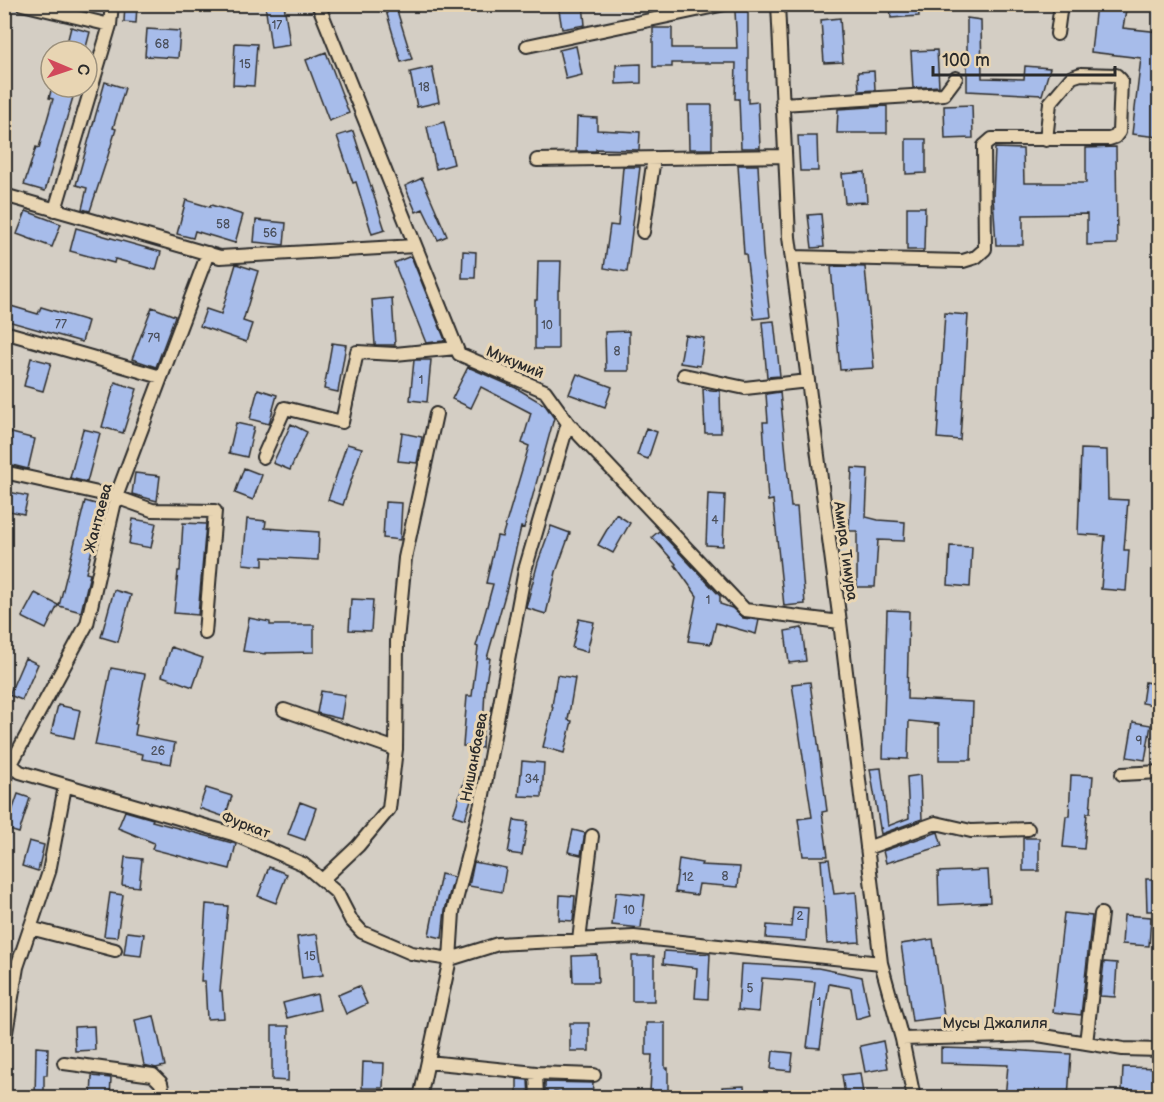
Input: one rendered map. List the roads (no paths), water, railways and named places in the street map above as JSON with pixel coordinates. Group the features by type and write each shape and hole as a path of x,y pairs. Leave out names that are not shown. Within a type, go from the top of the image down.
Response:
{"street":[{"path":"22,4 110,25"},
{"path":"55,210 110,25 112,4"},
{"path":"263,458 285,408 342,422 357,352 395,354 456,348 318,4"},
{"path":"526,46 725,4"},
{"name":"Амира Тимура","path":"778,4 792,257 840,622 881,963 902,1039 914,1098"},
{"path":"1057,34 1061,4"},
{"path":"792,257 963,261 976,257 985,249 984,146 992,139 1046,140 1109,139 1115,137 1119,132 1120,77 1081,74 1072,77 1050,103 1046,140"},
{"path":"782,104 944,94 956,78"},
{"path":"537,160 785,156"},
{"path":"643,232 654,158"},
{"path":"4,195 220,257 415,246"},
{"name":"Жантаева","path":"4,783 8,761 87,624 116,497 208,253"},
{"path":"4,332 161,377"},
{"name":"Мукумий","path":"456,348 459,354 545,391 568,423 745,610 840,622"},
{"path":"684,375 745,388 808,381"},
{"path":"322,880 358,846 388,809 396,749 397,641 405,558 436,414"},
{"name":"Нишанбаева","path":"420,1097 450,959 453,912 483,800 525,570 568,423"},
{"path":"4,472 116,497 152,510 215,511 205,633"},
{"path":"284,710 396,749"},
{"name":"Фуркат","path":"8,761 20,772 232,834 303,864 337,893 351,920 362,932 411,953 450,959"},
{"path":"1122,774 1160,772"},
{"path":"6,1033 16,967 49,872 65,786"},
{"path":"867,848 936,823 971,831 1028,829"},
{"path":"579,940 592,836"},
{"path":"1086,1043 1101,914"},
{"path":"30,928 115,950"},
{"path":"450,959 498,944 634,937 881,963"},
{"name":"Мусы Джалиля","path":"902,1039 1038,1035 1123,1049 1160,1050"},
{"path":"428,1062 536,1073 594,1075"},
{"path":"64,1063 153,1075 161,1083 164,1098"},
{"path":"536,1073 537,1098"},
{"path":"286,1098 420,1097"}]}
